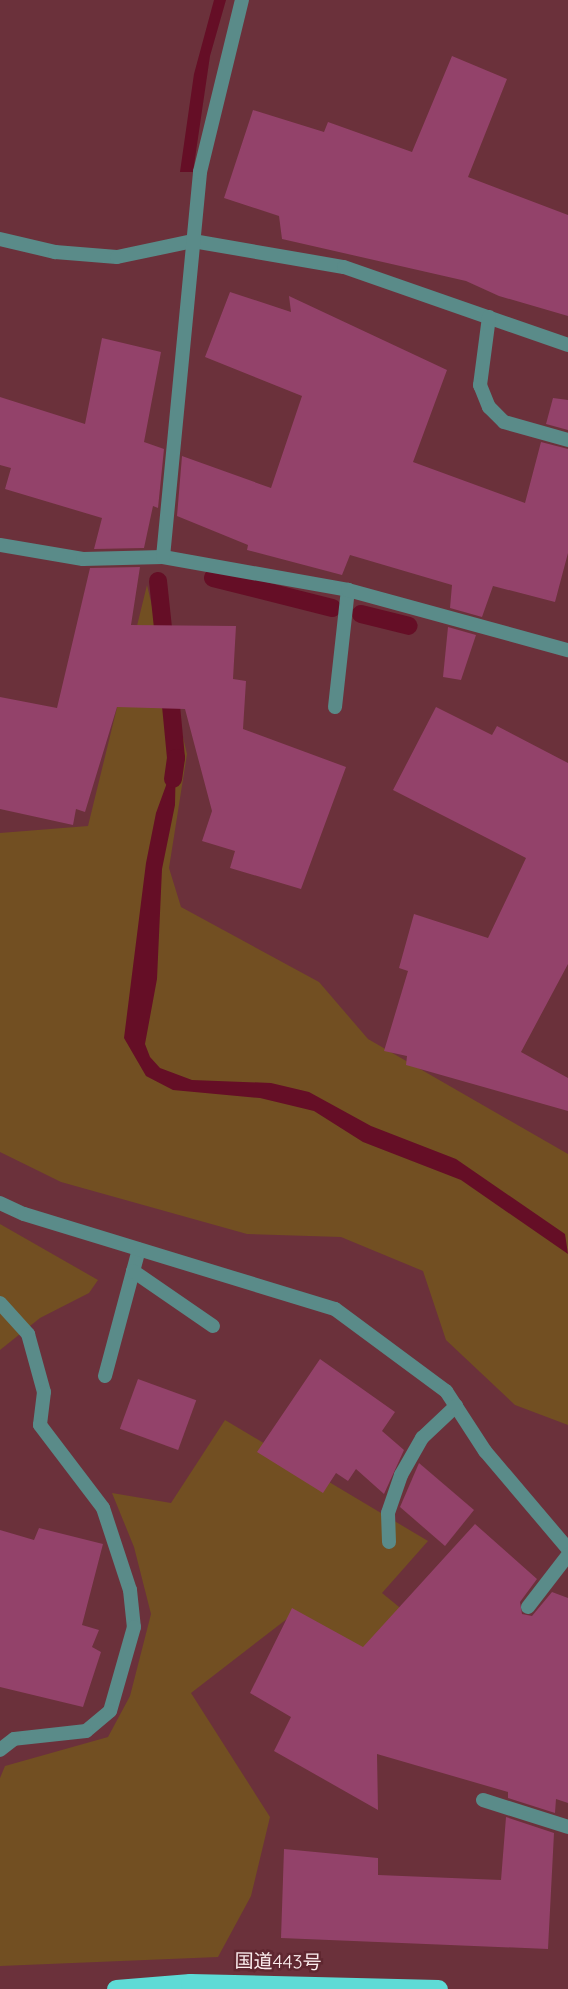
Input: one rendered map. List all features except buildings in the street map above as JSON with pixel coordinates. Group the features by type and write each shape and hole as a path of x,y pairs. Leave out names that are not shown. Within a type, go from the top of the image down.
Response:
{"highway":[{"name":"国道443号","path":"116,1989 190,1983 438,1989"}],"street":[{"path":"163,557 200,172 242,0"},
{"path":"0,239 55,252 117,257 193,241 344,267 568,345"},
{"path":"489,317 480,385 489,407 504,422 568,440"},
{"path":"0,545 83,559 163,557 348,590 568,650"},
{"path":"335,707 348,590"},
{"path":"0,1203 335,1309 446,1391 485,1451 568,1549"},
{"path":"105,1376 139,1249"},
{"path":"132,1271 213,1326"},
{"path":"0,1303 28,1334 44,1392 40,1425 103,1508 130,1590 134,1627 110,1710 86,1731 14,1739 0,1750"},
{"path":"389,1542 388,1513 401,1475 422,1438 456,1406"},
{"path":"528,1607 568,1555"},
{"path":"484,1800 568,1827"}],"shaded area":[{"path":"214,0 226,0 210,56 193,172 180,172 194,74"},
{"path":"147,585 187,754 169,868 181,907 319,982 368,1039 568,1154 568,1425 515,1405 446,1340 423,1271 341,1237 247,1234 61,1182 0,1152 0,833 88,826"},
{"path":"176,758 175,805 162,869 157,979 145,1044 150,1057 160,1068 192,1080 271,1083 309,1092 371,1126 456,1159 565,1234 568,1254 461,1180 363,1142 314,1111 260,1098 173,1090 146,1076 124,1038 146,863 156,813"},
{"path":"0,1224 98,1280 89,1293 40,1318 0,1350"},
{"path":"225,1420 428,1541 382,1593 431,1633 398,1682 292,1615 191,1693 270,1817 251,1896 218,1957 0,1966 0,1778 5,1766 108,1737 130,1696 151,1614 134,1547 112,1493 171,1503"}],"waterway":[{"path":"213,578 332,608"},
{"path":"158,581 165,647"},
{"path":"361,614 409,626"},
{"path":"169,685 176,758 173,779"}]}
